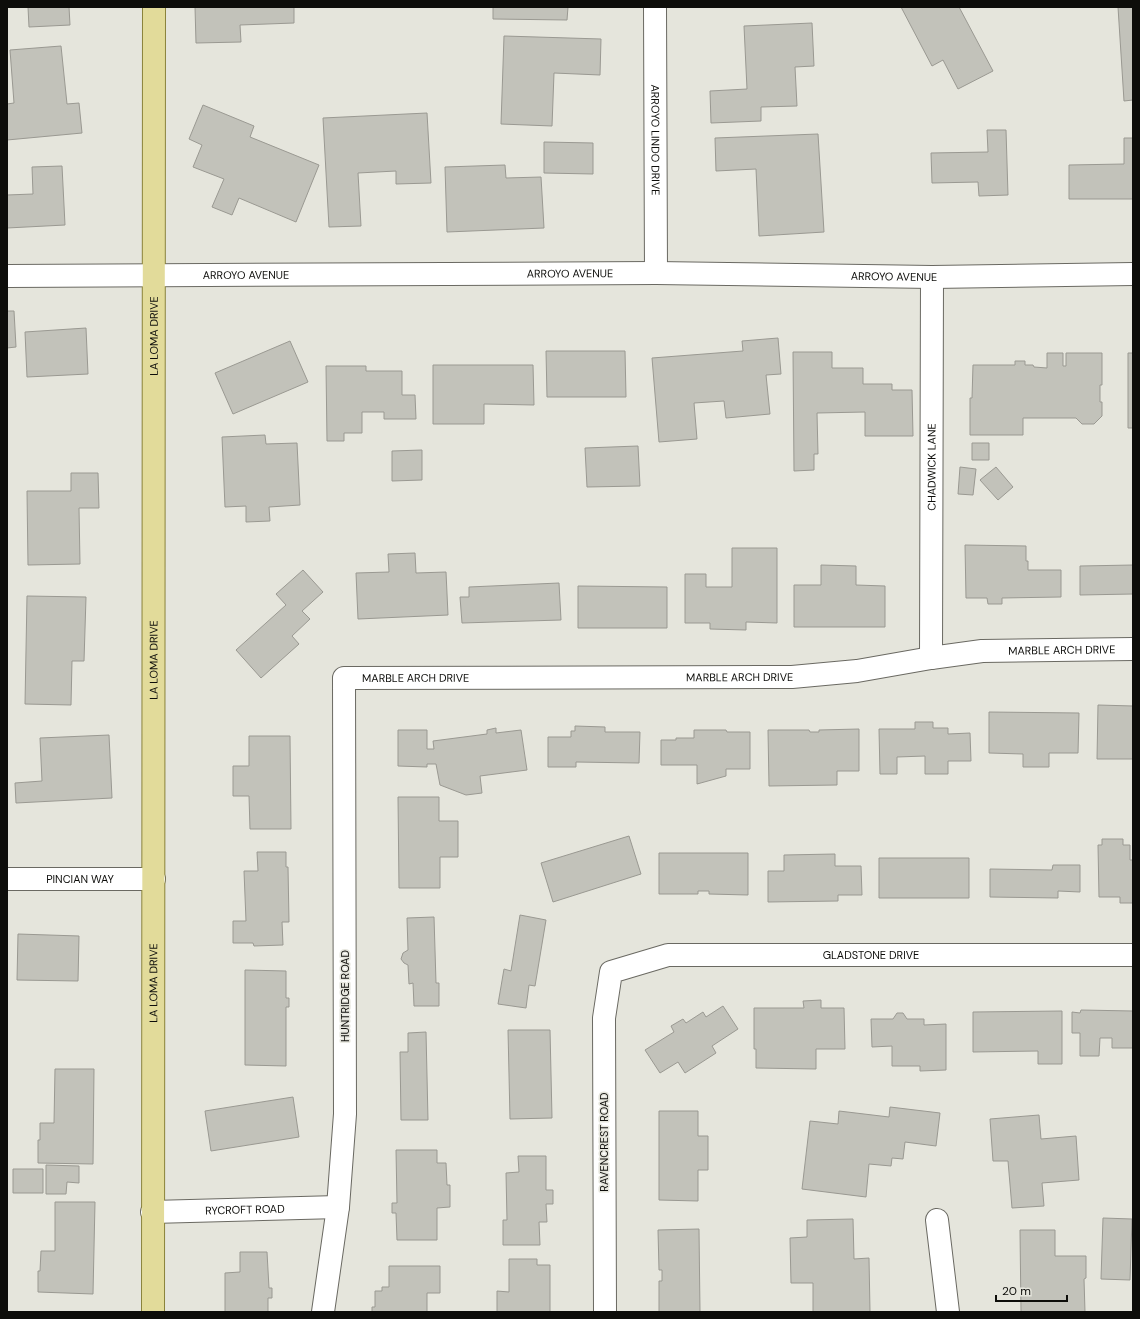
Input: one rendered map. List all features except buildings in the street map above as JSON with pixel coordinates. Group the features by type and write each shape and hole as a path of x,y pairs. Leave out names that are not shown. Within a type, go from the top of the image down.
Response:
{"main road":[{"name":"LA LOMA DRIVE","path":"153,1312 154,7"}],"street":[{"name":"ARROYO LINDO DRIVE","path":"655,7 656,272"},
{"name":"ARROYO AVENUE","path":"7,276 656,272 932,277 1133,274"},
{"name":"CHADWICK LANE","path":"931,658 932,277"},
{"name":"MARBLE ARCH DRIVE","path":"344,678 792,677 857,671 931,658 982,652 1133,648"},
{"name":"HUNTRIDGE ROAD","path":"323,1312 338,1207 345,1114 344,678"},
{"name":"PINCIAN WAY","path":"7,880 154,879"},
{"name":"GLADSTONE DRIVE","path":"612,972 668,955 1133,955"},
{"name":"RAVENCREST ROAD","path":"605,1312 604,1018 612,972"},
{"name":"RYCROFT ROAD","path":"152,1212 338,1207"},
{"path":"937,1220 948,1312"}]}
